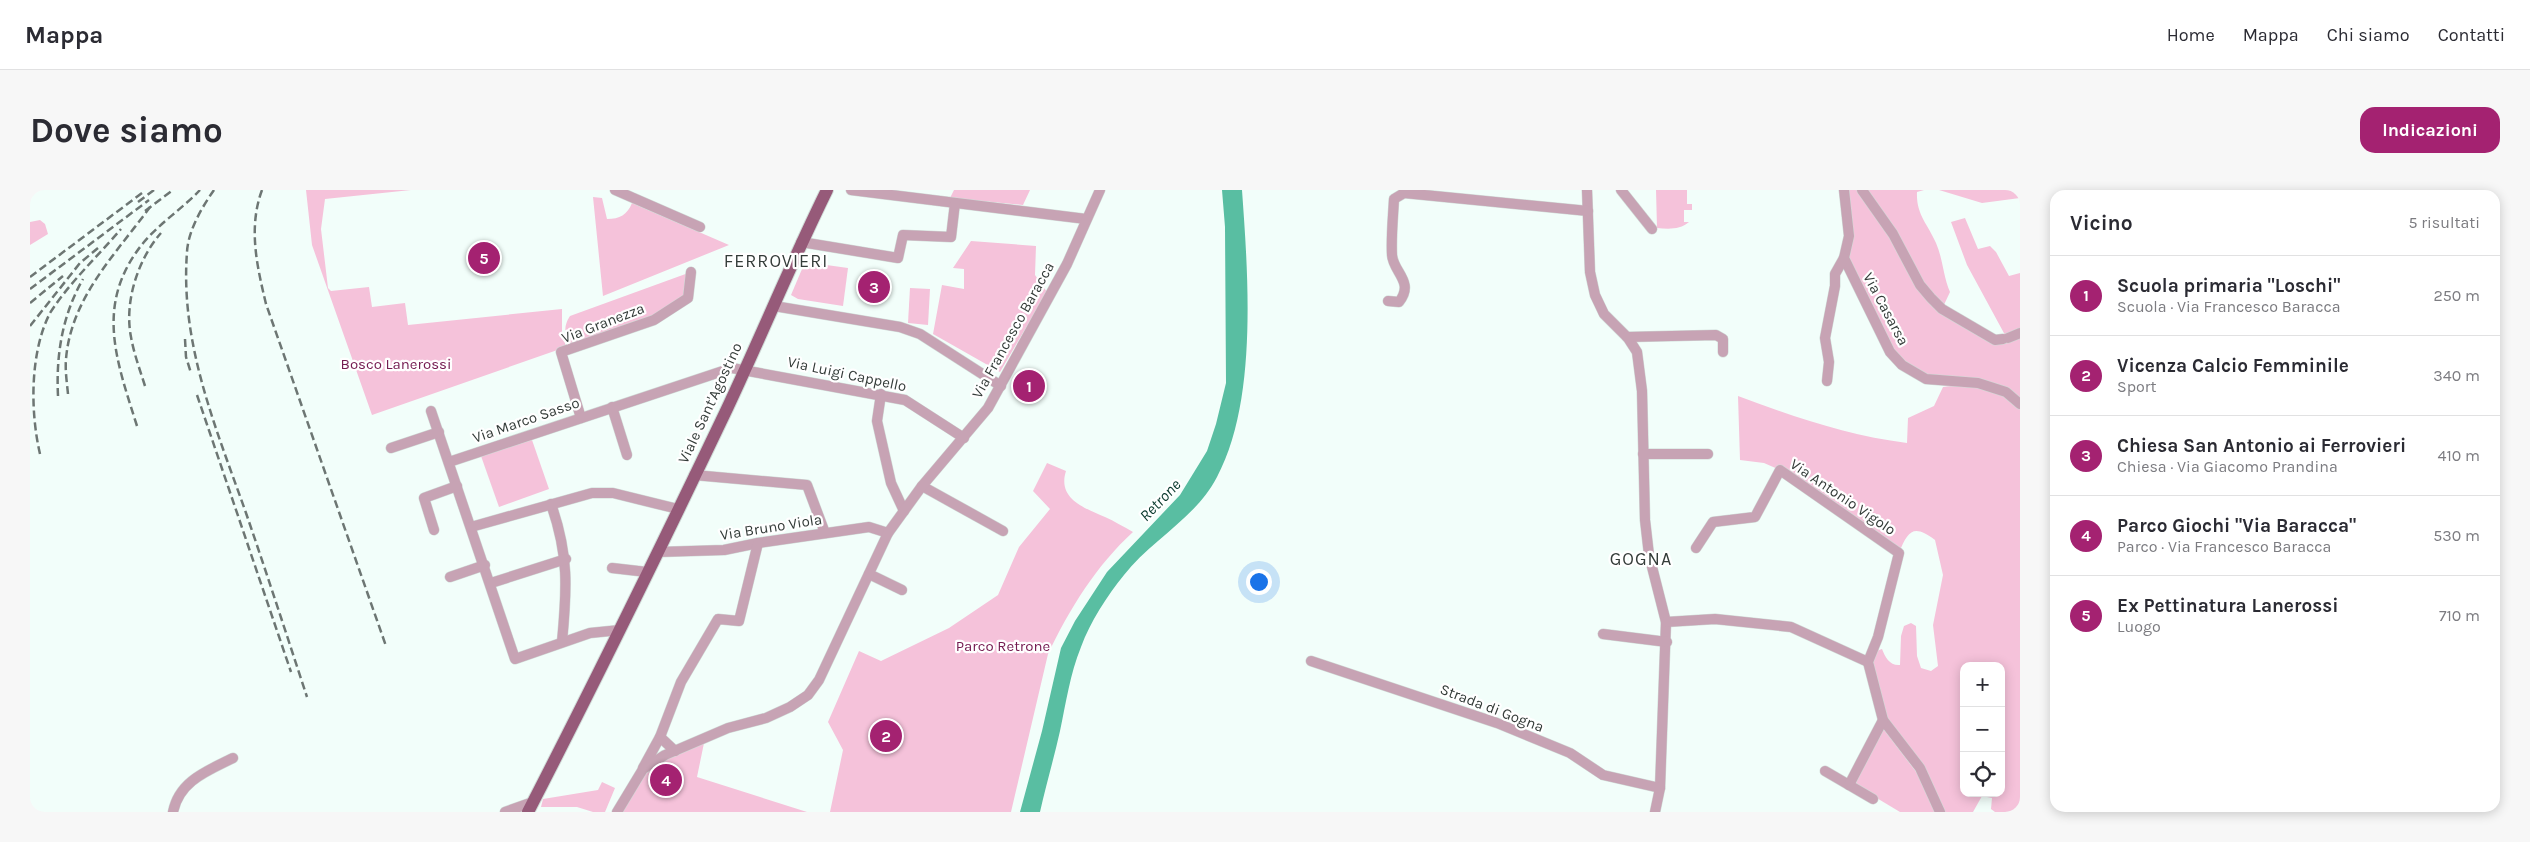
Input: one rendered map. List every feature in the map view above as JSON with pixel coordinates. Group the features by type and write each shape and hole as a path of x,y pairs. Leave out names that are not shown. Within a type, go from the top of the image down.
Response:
{"main road":[{"name":"Viale Sant'Agostino","path":"531,807 658,552 827,190"}],"street":[{"path":"615,190 634,194 700,226"},
{"path":"851,190 1086,218"},
{"name":"Via Francesco Baracca","path":"617,812 643,769 675,751 728,728 766,718 790,707 808,695 831,658 888,533 922,486 988,408 1001,386 1067,264 1100,190"},
{"path":"1587,190 1590,272 1594,296 1604,314 1627,337 1637,352 1642,391 1643,489 1649,554 1666,622 1667,642 1660,788 1657,811"},
{"path":"1621,190 1652,229"},
{"path":"1827,381 1829,362 1825,338 1835,274 1844,258 1849,236 1844,190"},
{"path":"1862,190 1893,234 1920,285 1942,309 1994,340 2006,339 2020,333"},
{"path":"1388,301 1399,302 1404,296 1404,278 1392,258 1394,199 1398,195 1404,193 1463,197 1588,211"},
{"path":"800,245 898,258 903,235 951,237 955,203"},
{"name":"Via Casarsa","path":"1844,258 1890,352 1902,365 1926,379 1978,383 2006,392 2020,404"},
{"name":"Via Granezza","path":"581,418 561,352 654,320 688,298 691,272"},
{"path":"774,306 900,327 920,334 1001,386"},
{"path":"1627,337 1716,335 1723,339 1723,352"},
{"name":"Via Marco Sasso","path":"449,462 732,368 744,369"},
{"name":"Via Luigi Cappello","path":"744,369 905,400 964,438"},
{"path":"881,394 877,421 891,482 904,510"},
{"path":"612,407 627,455"},
{"path":"431,411 485,565 515,659 590,632 620,630"},
{"path":"391,448 439,432"},
{"path":"1643,454 1708,454"},
{"name":"Via Antonio Vigolo","path":"1696,548 1714,522 1755,517 1780,470 1899,553 1878,637 1868,662"},
{"path":"694,475 807,485 825,534"},
{"path":"434,530 424,498 457,486"},
{"path":"922,486 1002,531"},
{"path":"472,528 592,493 613,493 678,509"},
{"path":"551,504 566,559 567,589 562,642"},
{"name":"Via Bruno Viola","path":"658,552 724,550 758,543 869,528 888,533"},
{"path":"643,769 660,737 681,682 718,619 739,622 758,543"},
{"path":"491,583 566,559"},
{"path":"450,577 485,565"},
{"path":"612,568 647,572"},
{"path":"869,574 902,590"},
{"path":"1666,622 1715,619 1791,627 1868,662 1883,720 1920,768 1940,812"},
{"path":"1603,634 1667,642"},
{"name":"Strada di Gogna","path":"1310,661 1497,723 1570,753 1603,775 1660,788"},
{"path":"1849,785 1883,720"},
{"path":"660,737 675,751"},
{"path":"174,812 182,790 198,775 233,758"},
{"path":"1825,771 1873,799"},
{"path":"504,812 531,807"}],"green space":[{"name":"Bosco Lanerossi","path":"306,190 411,190 325,199 321,229 328,288 331,291 369,287 372,307 405,303 408,325 562,309 562,332 566,347 372,415 312,245"},
{"path":"954,190 1030,190 1023,205 950,198"},
{"path":"1656,190 1687,190 1687,204 1692,204 1692,210 1684,210 1684,222 1689,222 1678,228 1657,228"},
{"path":"1844,190 1924,190 1917,192 1918,207 1938,249 1950,292 1942,309 1994,340 2005,335 1967,265 1951,222 1965,218 1978,249 1990,246 1996,252 2009,276 2020,273 2020,812 1995,812 1991,809 1992,798 1987,797 2005,797 2005,662 1960,662 1960,797 1981,797 1973,812 1943,812 1880,710 1868,662 1876,651 1882,649 1886,658 1893,664 1900,665 1901,636 1904,626 1911,623 1916,626 1917,656 1921,668 1931,671 1938,666 1933,625 1943,575 1935,540 1922,532 1913,532 1905,539 1899,553 1780,470 1764,463 1740,460 1738,396 1843,431 1907,443 1908,418 1934,406 1943,387 1974,383 1926,379 1902,365 1844,258 1849,236"},
{"path":"1939,190 2020,190 2020,198 1982,203"},
{"path":"593,197 602,198 607,219 622,216 628,211 632,203 729,245 603,296"},
{"path":"40,220 45,224 48,234 30,245 30,222"},
{"path":"971,241 1036,246 1035,275 1047,292 1000,372 933,334 942,285 964,289 964,269 953,268"},
{"path":"805,262 848,268 843,306 798,299 791,295"},
{"path":"691,272 688,298 654,320 570,349 565,328 570,316"},
{"path":"910,288 930,289 928,325 908,323"},
{"path":"532,440 549,489 499,507 481,456"},
{"name":"Parco Retrone","path":"1047,463 1066,471 1065,489 1081,506 1133,532 1107,559 1085,588 1065,620 1048,654 1011,812 830,812 843,750 828,722 859,651 881,661 949,628 998,595 1019,547 1050,509 1033,491"},
{"path":"1882,727 1917,773 1936,812 1900,812 1850,782"},
{"path":"704,743 697,777 807,812 620,812 644,775 664,761"},
{"path":"602,782 615,788 605,812 593,812 577,807 541,807 543,799 598,790"}],"shaded area":[{"path":"1222,190 1242,190 1248,298 1245,375 1239,412 1230,446 1217,477 1208,492 1185,517 1135,562 1111,592 1094,619 1077,657 1040,812 1020,812 1042,731 1061,648 1075,621 1107,572 1180,495 1207,451 1216,424 1226,383 1225,227"}],"railway":[{"path":"138,202 154,190"},
{"path":"145,211 173,190"},
{"path":"137,426 122,378 114,332 114,309 119,287 128,265 144,242 200,190"},
{"path":"214,190 200,212 193,228 187,252 186,286 189,320 195,353 212,417 254,536 307,697"},
{"path":"262,190 255,218 255,247 266,304 386,646"},
{"path":"30,277 142,193"},
{"path":"30,289 149,200"},
{"path":"68,394 66,359 76,316 109,260 150,207"},
{"path":"40,454 33,401 35,363 43,328 50,313 66,291 121,229"},
{"path":"145,386 132,343 129,324 131,296 146,255 161,233"},
{"path":"30,326 80,263 98,248"},
{"path":"30,303 63,276"},
{"path":"58,396 59,351 65,321 83,279"},
{"path":"185,339 186,357 191,373"},
{"path":"197,395 291,672"}],"place":[{"name":"Ex Pettinatura Lanerossi","path":"484,258"},
{"name":"Chiesa San Antonio ai Ferrovieri","path":"874,287"},
{"name":"Scuola primaria \"Loschi\"","path":"1029,386"},
{"name":"Vicenza Calcio Femminile","path":"886,736"},
{"name":"Parco Giochi \"Via Baracca\"","path":"666,780"}],"district":[{"name":"FERROVIERI","path":"776,261"},
{"name":"GOGNA","path":"1641,559"}],"water label":[{"name":"Retrone","path":"1160,500"}]}
